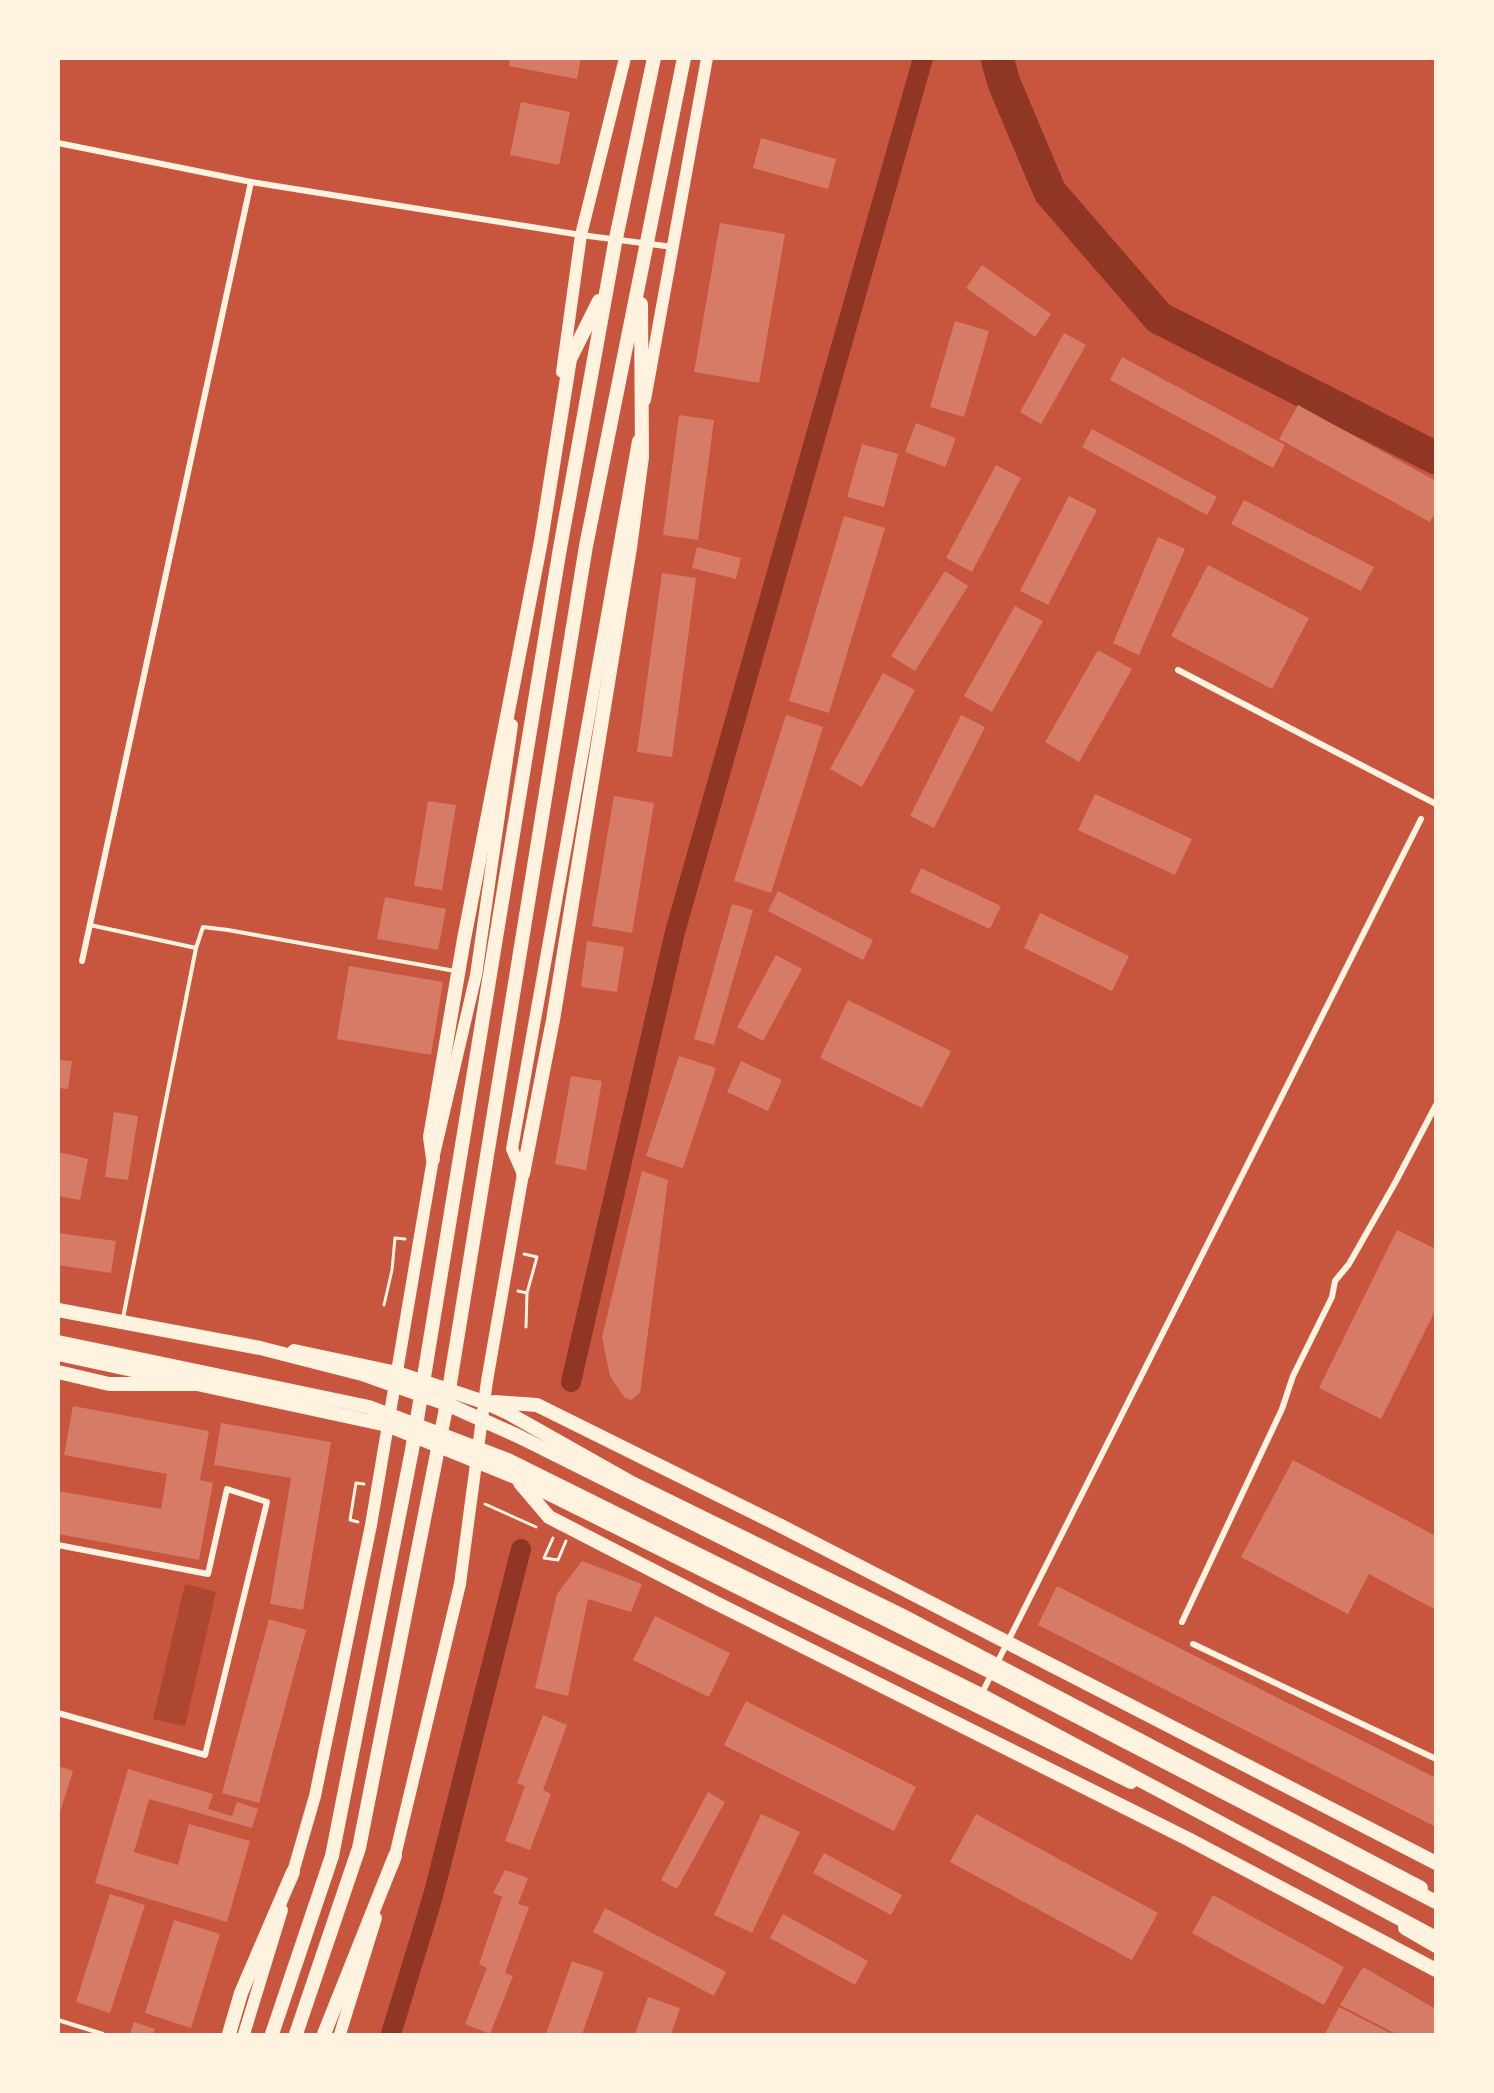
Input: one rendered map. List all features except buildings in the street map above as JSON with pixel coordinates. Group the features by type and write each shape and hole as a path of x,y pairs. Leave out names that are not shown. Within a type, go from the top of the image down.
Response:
{"main road":[{"path":"244,2034 256,2000 317,1785 373,1514 432,1159 476,975 581,236 625,58"},
{"path":"272,2034 332,1856 412,1450 559,554 607,286 654,58"},
{"path":"296,2034 359,1848 444,1417 586,546 684,58"},
{"path":"523,1174 512,1149 707,58"},
{"path":"340,2034 395,1856 460,1584 484,1402 523,1174 553,1020 630,548 642,457 641,276"},
{"path":"432,1159 430,1137 447,1038 541,541 570,359 607,286"},
{"path":"58,1312 325,1356 397,1373 484,1402 508,1413 632,1483 995,1663 1391,1870 1436,1896"},
{"path":"58,1312 260,1348 362,1374 449,1405 518,1436 991,1672 1436,1902"},
{"path":"58,1342 369,1407 508,1460 980,1694 1436,1938"},
{"path":"58,1354 387,1425 515,1477 1294,1862 1436,1946"},
{"path":"58,1372 109,1384 199,1384"},
{"path":"484,1402 537,1405 781,1526 1436,1863"},
{"path":"515,1477 549,1517 571,1529 1188,1839 1436,1970"},
{"path":"324,2034 395,1856"},
{"path":"229,2034 241,1993 293,1872"}],"street":[{"path":"58,143 251,182 581,236 673,247"},
{"path":"82,961 251,182"},
{"path":"1178,670 1436,804"},
{"path":"976,1706 995,1663 1421,819"},
{"path":"1182,1622 1282,1409 1293,1377 1332,1297 1335,1281 1355,1254 1436,1105"},
{"path":"58,1545 208,1574 227,1489 267,1502 205,1755 58,1713"},
{"path":"1193,1644 1436,1759"}],"lane":[{"path":"90,925 196,948"},
{"path":"122,1324 196,948 203,927 476,975"},
{"path":"58,2020 103,2034"}],"path":[{"path":"384,1305 392,1270 395,1238"},
{"path":"526,1327 527,1293 537,1257"},
{"path":"350,1520 356,1483"},
{"path":"554,1536 544,1558 558,1560 571,1529"}],"shaded area":[{"path":"185,1584 216,1592 185,1726 153,1719"}],"waterway":[{"path":"571,1382 675,932 923,58"},
{"path":"997,58 1004,83 1050,192 1159,318 1436,458"},
{"path":"391,2034 433,1896 521,1549"}]}
